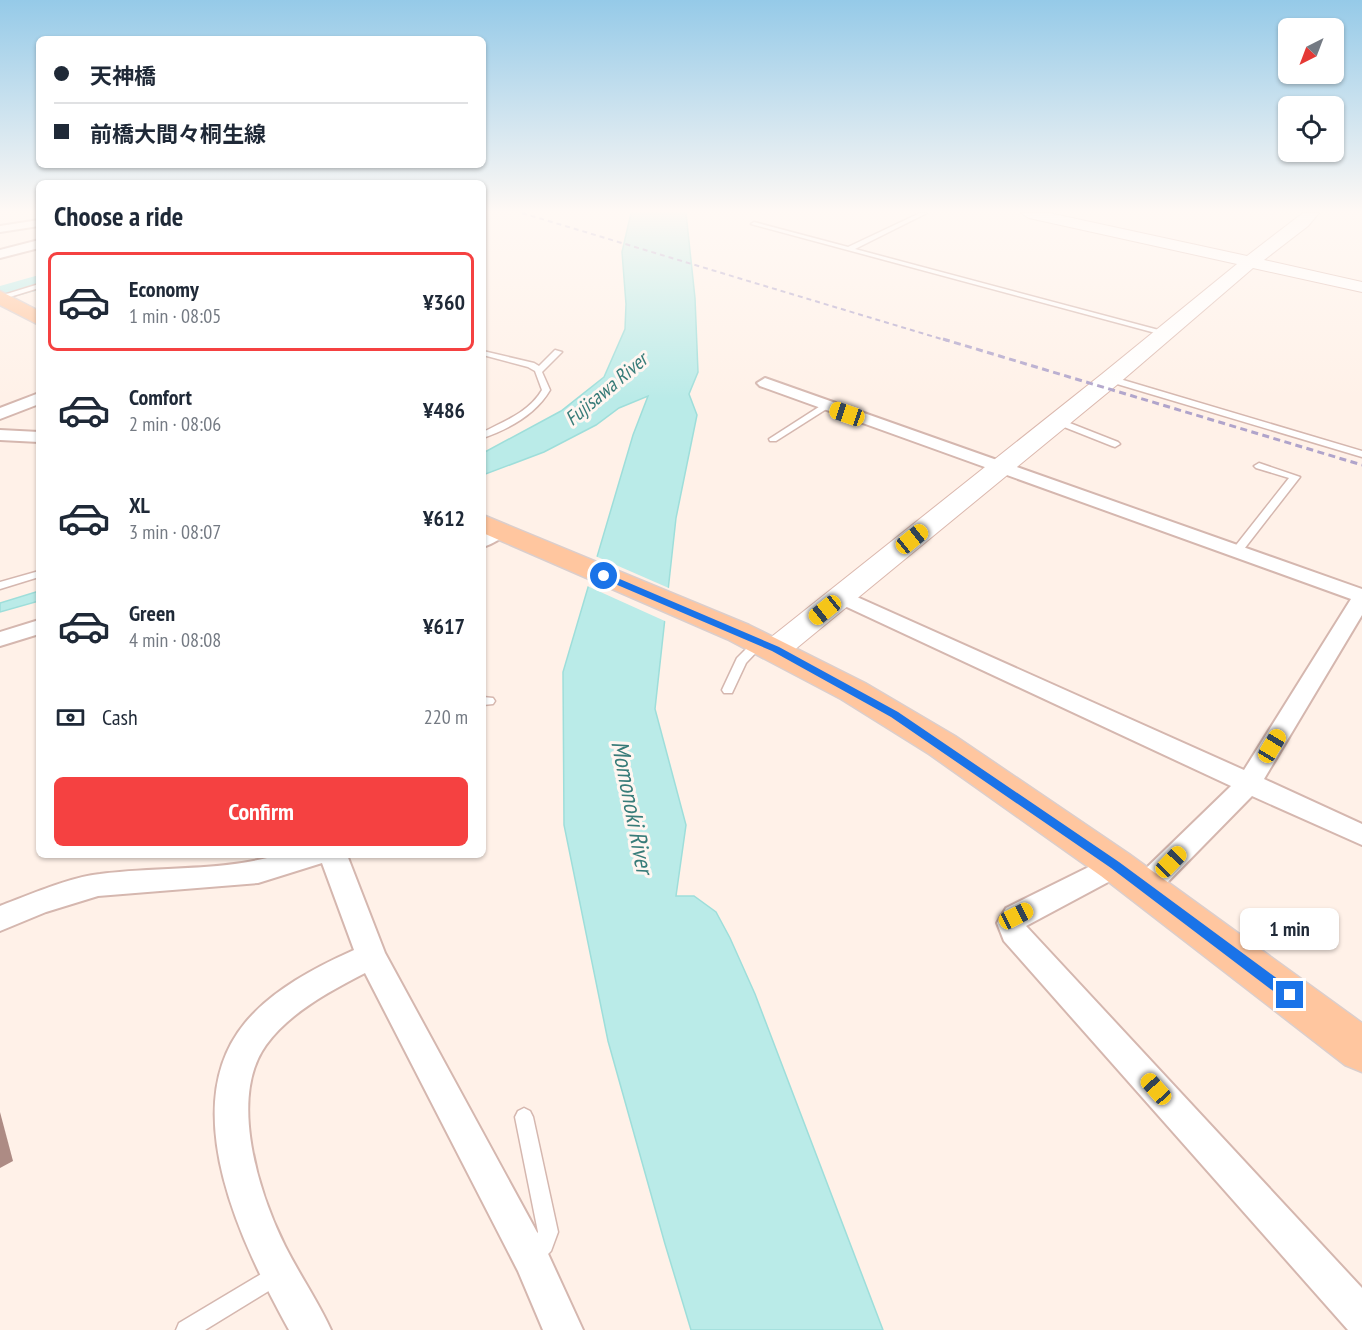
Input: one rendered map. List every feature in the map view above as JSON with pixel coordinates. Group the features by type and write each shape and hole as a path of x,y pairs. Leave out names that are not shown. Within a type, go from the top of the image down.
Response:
{"main road":[{"path":"0,297 36,317"},
{"path":"488,532 543,550 707,618 768,646 894,714 1115,865 1362,1050"}],"street":[{"path":"768,646 841,597 1235,275"},
{"path":"1309,275 1362,287"},
{"path":"765,384 1362,597 1249,783 1145,887"},
{"path":"0,414 36,399"},
{"path":"1,435 36,437"},
{"path":"841,597 1362,835"},
{"path":"0,639 36,634"},
{"path":"0,919 38,903 98,885 258,872 303,858"},
{"path":"334,858 371,956 531,1258 563,1330"},
{"path":"1115,865 1016,916 1011,924 1014,932 1362,1316"},
{"path":"311,1330 279,1273 247,1205 238,1172 231,1093 236,1068 256,1032 273,1017 353,964 371,956"}],"lane":[{"path":"947,275 1166,333"},
{"path":"0,297 36,287"},
{"path":"538,370 558,352"},
{"path":"486,354 531,365 538,370 546,390 542,397 519,417 486,434"},
{"path":"1110,379 1362,454"},
{"path":"773,439 825,406"},
{"path":"1057,422 1115,444"},
{"path":"1237,552 1294,477 1259,466"},
{"path":"0,586 36,575"},
{"path":"728,690 741,661 768,646"},
{"path":"524,1117 548,1232 544,1244 531,1258"},
{"path":"186,1330 279,1273"}],"water":[{"path":"624,275 693,275 698,372 689,394 697,415 676,518 655,709 686,825 676,896 694,896 716,912 730,938 755,994 883,1330 691,1330 608,1041 564,825 563,672 633,435 648,396 619,408 596,425 544,452 486,474 486,451 561,411 604,377 625,329"},
{"path":"36,592 36,602 0,612 0,603"}],"pier":[{"path":"593,555 671,589 667,622 585,585"}],"waterway":[{"path":"0,294 36,283"}],"railway":[{"path":"729,275 948,341"},
{"path":"943,339 1362,465"}],"route":[{"path":"604,576 776,649 894,714 1115,865 1290,995"}],"water label":[{"name":"Fujisawa River","path":"606,389"},
{"name":"Momonoki River","path":"632,807"}]}
